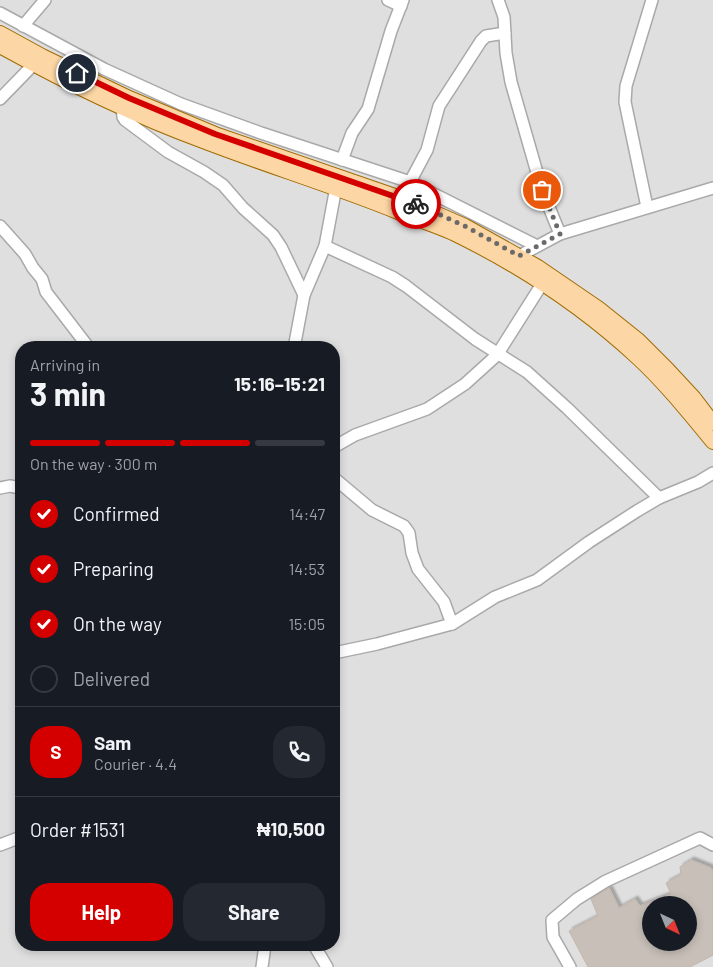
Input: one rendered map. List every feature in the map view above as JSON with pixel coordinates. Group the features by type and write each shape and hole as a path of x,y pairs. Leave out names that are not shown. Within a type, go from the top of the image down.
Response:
{"main road":[{"path":"0,33 42,56 129,98 215,134 401,198 465,226 538,267 598,308 638,340 688,391 713,423"},
{"path":"0,46 122,107 203,141 336,187 452,233 542,284 599,324 639,359 688,411 713,442"}],"street":[{"path":"23,26 45,0"},
{"path":"342,160 352,133 368,109 402,3 388,0"},
{"path":"498,0 504,17 506,52 511,82 542,190 560,234"},
{"path":"647,207 625,102 626,86 652,0"},
{"path":"0,13 104,69 181,104 410,182 537,246"},
{"path":"410,182 426,150 434,119 444,98 480,41 486,36 505,33"},
{"path":"0,99 34,64"},
{"path":"122,107 125,120 168,152 213,178 273,235 304,295"},
{"path":"295,341 304,295 325,246 336,187"},
{"path":"519,256 560,234 713,188"},
{"path":"0,226 25,254 42,279 46,292 84,341"},
{"path":"325,246 392,277 497,355 516,364 539,382 659,498"},
{"path":"340,444 355,436 427,409 465,384 497,355 542,284"},
{"path":"340,652 452,624 495,597 538,580 590,542 659,498 698,482 713,473"},
{"path":"340,483 372,510 404,526 409,533 412,553 418,569 444,602 452,624"},
{"path":"0,488 15,487"},
{"path":"570,967 553,937 552,920 577,899 606,882 700,838 713,845"},
{"path":"0,845 15,839"},
{"path":"262,967 264,951"},
{"path":"318,951 327,967"}],"shaded area":[{"path":"0,0 713,0 713,967 0,967"}],"building":[{"path":"691,860 711,868 713,872 713,955 690,967 588,967 569,931 598,916 591,899 609,888 619,908 635,899 640,906 642,905 642,951 698,951 698,896 666,896 671,894 666,883 681,875 680,867"}],"way so far":[{"path":"416,204 465,226 519,256 560,234 542,190"}],"route":[{"path":"77,73 129,98 215,134 416,204"}]}
